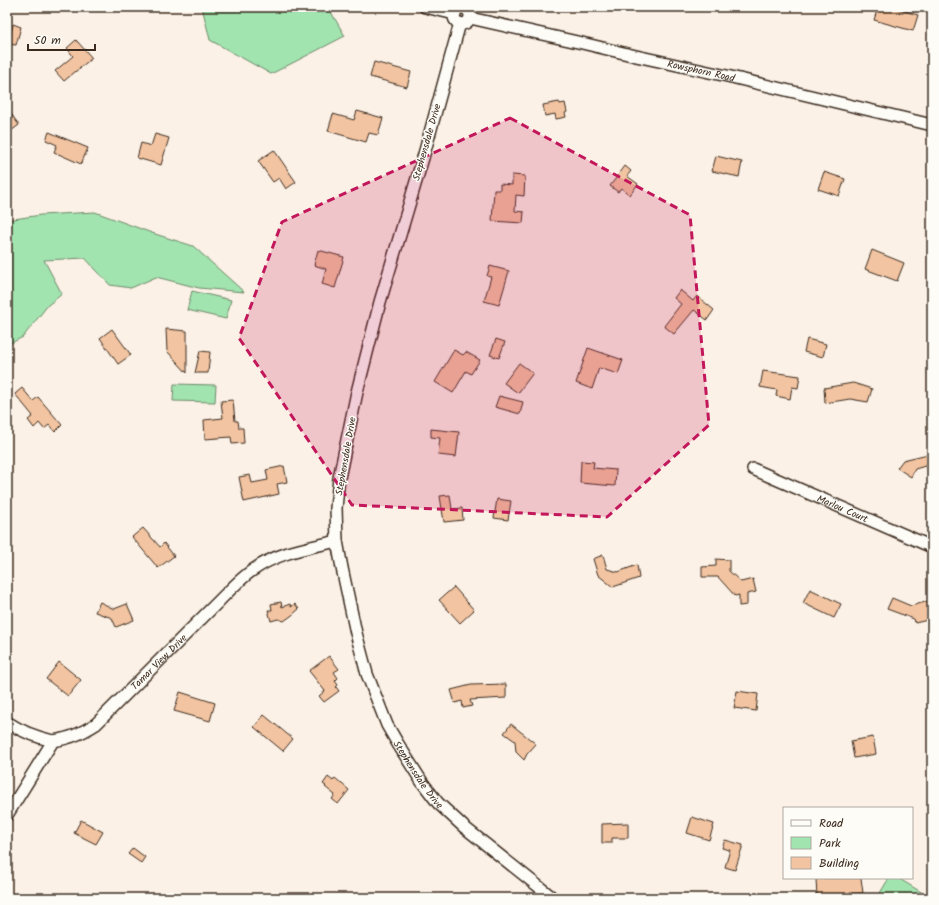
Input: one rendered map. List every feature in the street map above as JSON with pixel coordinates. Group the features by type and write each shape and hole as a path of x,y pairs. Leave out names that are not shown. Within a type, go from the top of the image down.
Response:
{"street":[{"name":"Rowsphorn Road","path":"425,7 461,18 582,43 932,124"},
{"name":"Stephensdale Drive","path":"461,18 382,295 357,392 339,478 336,508 337,541 356,633 367,674 387,725 398,744 422,782 438,803 464,827 553,898"},
{"name":"Marlou Court","path":"753,469 932,546"},
{"name":"Tamar View Drive","path":"53,741 82,733 96,724 219,601 253,570 270,560 295,551 337,541"},
{"path":"7,722 38,738 53,741 7,815"}],"highlighted area":[{"path":"510,118 690,215 709,425 607,517 352,505 239,338 282,222"}],"green space":[{"path":"202,7 328,7 345,36 271,74 210,40"},
{"path":"95,212 193,246 244,292 199,288 156,277 131,288 110,285 85,258 44,260 62,294 48,305 23,337 7,345 7,220 41,215"},
{"path":"192,291 231,300 226,319 187,310"},
{"path":"174,384 216,385 215,402 173,401"},
{"path":"888,879 900,879 931,898 877,898"}],"building":[{"path":"878,7 891,7 918,15 913,31 874,20"},
{"path":"13,24 21,27 16,45 8,44"},
{"path":"76,40 92,58 64,81 55,71 73,56 67,48"},
{"path":"374,62 411,72 407,87 370,77"},
{"path":"559,102 560,104 565,103 567,112 565,113 566,117 556,119 555,114 545,116 543,105"},
{"path":"7,108 19,125 7,134"},
{"path":"357,111 383,118 378,135 369,133 366,142 328,131 333,114 354,120"},
{"path":"49,132 88,148 81,164 54,152 57,145 46,140"},
{"path":"155,134 169,138 161,165 137,158 141,143 151,146"},
{"path":"274,150 296,182 286,189 279,178 273,182 258,161"},
{"path":"716,156 742,162 739,177 712,171"},
{"path":"625,166 631,171 627,176 638,184 630,195 621,188 618,192 610,186"},
{"path":"824,172 845,179 839,196 818,189"},
{"path":"512,175 525,176 524,196 516,195 515,211 524,212 523,223 492,221 494,190 500,190 500,184 512,185"},
{"path":"318,250 344,257 335,288 322,284 326,269 314,265"},
{"path":"872,250 904,263 897,281 865,269"},
{"path":"490,266 509,271 499,305 484,301 491,277 487,276"},
{"path":"680,290 693,301 697,296 714,310 707,320 694,310 674,334 664,326 681,304 674,298"},
{"path":"112,329 131,355 118,364 100,338"},
{"path":"166,329 187,331 187,373 167,351"},
{"path":"496,339 505,342 499,358 490,355"},
{"path":"807,339 826,344 823,357 804,352"},
{"path":"588,348 623,360 618,374 599,368 592,389 576,383"},
{"path":"454,350 463,355 466,352 480,360 471,374 466,371 453,393 435,382"},
{"path":"200,351 210,352 208,373 195,373"},
{"path":"519,363 533,373 518,393 504,383"},
{"path":"763,371 800,376 798,388 792,387 790,399 776,396 777,390 760,387"},
{"path":"853,383 872,389 868,402 850,399 825,403 824,388"},
{"path":"22,388 33,401 38,397 62,425 55,432 49,425 44,429 39,423 34,428 28,420 33,416 15,394"},
{"path":"499,396 523,402 520,414 495,407"},
{"path":"233,400 235,421 238,421 239,428 243,428 244,443 232,444 231,437 205,439 204,420 223,418 221,401"},
{"path":"431,429 459,432 456,457 438,455 440,438 431,437"},
{"path":"932,453 932,464 915,469 911,477 897,468 903,460"},
{"path":"581,461 594,462 593,468 616,470 615,486 580,483"},
{"path":"284,466 287,482 277,484 279,494 244,502 239,477 250,475 252,483 268,480 266,470"},
{"path":"450,495 452,509 462,508 463,520 444,522 440,496"},
{"path":"497,499 511,501 508,520 494,518"},
{"path":"143,528 160,547 164,543 174,556 158,568 132,537"},
{"path":"603,555 607,569 618,572 637,565 639,578 613,587 598,575 593,559"},
{"path":"716,559 729,560 729,571 741,582 753,579 756,592 747,594 747,605 739,606 739,595 735,596 718,577 702,577 702,567 716,566"},
{"path":"454,587 474,610 460,623 439,600"},
{"path":"810,589 841,604 834,618 803,603"},
{"path":"892,598 911,606 932,600 932,619 915,623 914,619 887,609"},
{"path":"100,602 114,609 127,604 134,620 116,627 112,618 95,612"},
{"path":"281,602 282,607 290,604 291,607 295,604 299,609 284,621 278,619 271,621 268,610 272,610 271,604"},
{"path":"329,656 339,669 334,672 338,678 335,681 338,685 336,687 339,691 324,702 319,696 325,691 309,671"},
{"path":"59,662 81,680 68,696 46,679"},
{"path":"506,684 506,698 470,700 472,706 463,708 462,701 455,703 451,690 471,685"},
{"path":"737,691 758,694 756,711 734,708"},
{"path":"180,692 215,703 210,721 174,711"},
{"path":"264,715 293,739 283,751 254,727"},
{"path":"511,724 536,744 524,760 516,752 515,741 504,733"},
{"path":"873,737 876,754 854,758 851,741"},
{"path":"328,777 333,781 335,778 349,790 338,804 332,799 335,795 323,784"},
{"path":"692,817 714,824 709,840 687,833"},
{"path":"81,820 103,832 96,844 74,833"},
{"path":"628,823 628,838 612,838 612,843 602,843 602,824"},
{"path":"725,840 743,845 735,870 725,867 730,850 722,848"},
{"path":"133,848 145,857 141,863 128,854"},
{"path":"816,879 861,879 863,893 817,897"}]}
